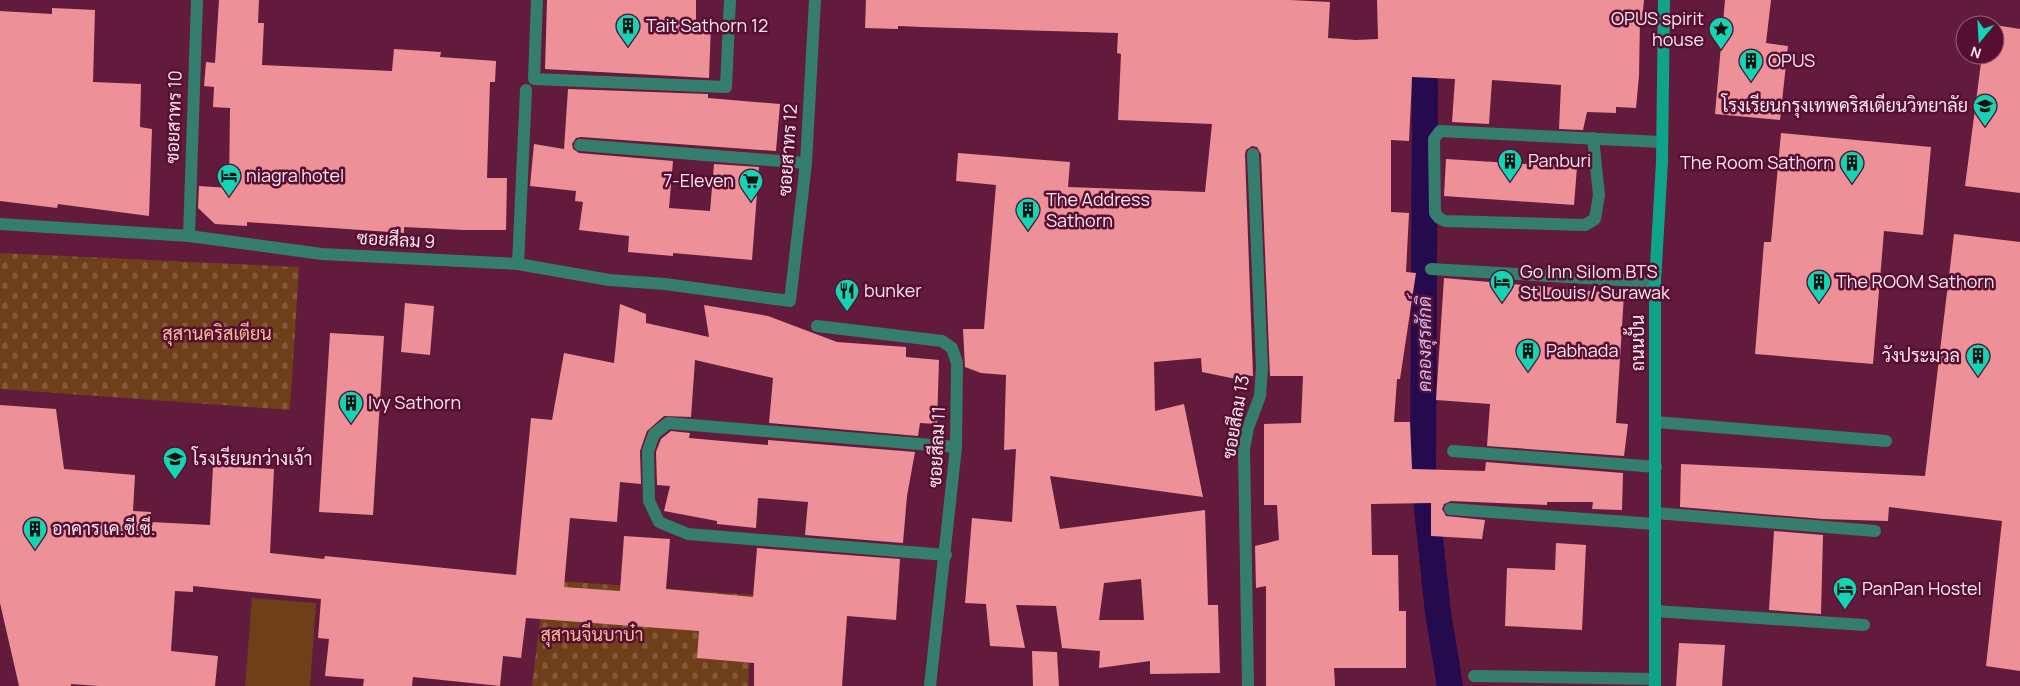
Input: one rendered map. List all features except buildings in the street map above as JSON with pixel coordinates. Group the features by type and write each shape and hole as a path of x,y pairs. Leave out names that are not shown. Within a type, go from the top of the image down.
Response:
{"street":[{"name":"ซอยสาทร 10","path":"189,236 197,0"},
{"path":"537,0 534,79 726,87 730,0"},
{"name":"ซอยสาทร 12","path":"790,301 806,163 815,0"},
{"name":"ถนนปั้น","path":"1655,682 1655,282 1662,142 1664,0"},
{"path":"518,264 526,90"},
{"path":"1593,138 1600,194 1595,219 1586,225 1445,222 1438,218 1435,213 1434,139 1440,132 1593,138 1662,142"},
{"path":"580,145 806,163"},
{"name":"ซอยสีลม 13","path":"1248,686 1244,449 1248,428 1260,396 1262,368 1253,154"},
{"name":"ซอยสีลม 9","path":"0,224 189,236 322,254 518,264 609,280 665,284 790,301"},
{"path":"1431,269 1655,282"},
{"name":"ซอยสีลม 11","path":"817,326 942,341 952,348 957,363 956,447 946,555 930,686"},
{"path":"1656,422 1886,441"},
{"path":"946,555 688,534 659,522 652,508 649,500 648,451 654,434 668,423 956,447"},
{"path":"1453,451 1656,467"},
{"path":"1450,509 1875,531"},
{"path":"1655,610 1864,625"},
{"path":"1474,676 1655,682"}],"green space":[{"name":"สุสานคริสเตียน","path":"0,253 299,267 290,410 0,389"},
{"name":"สุสานจีนบาบ๋า","path":"545,580 753,595 748,686 532,686"},
{"path":"252,598 316,603 310,686 245,686"}],"waterway":[{"name":"คลองสุรศักดิ์","path":"1420,0 1425,87 1423,471 1438,613 1450,686"}],"place":[{"name":"Tait Sathorn 12","path":"628,47"},
{"name":"OPUS spirit house","path":"1721,50"},
{"name":"OPUS","path":"1751,82"},
{"name":"โรงเรียนกรุงเทพคริสเตียนวิทยาลัย","path":"1985,127"},
{"name":"Panburi","path":"1510,182"},
{"name":"The Room Sathorn","path":"1852,184"},
{"name":"niagra hotel","path":"229,197"},
{"name":"7-Eleven","path":"751,202"},
{"name":"The Address Sathorn","path":"1028,231"},
{"name":"Go Inn Silom BTS St Louis / Surawak","path":"1502,303"},
{"name":"The ROOM Sathorn","path":"1819,303"},
{"name":"bunker","path":"847,312"},
{"name":"Pabhada","path":"1528,372"},
{"name":"วังประมวล","path":"1978,377"},
{"name":"Ivy Sathorn","path":"351,424"},
{"name":"โรงเรียนกว่างเจ้า","path":"175,480"},
{"name":"อาคาร เค.ซี.ซี.","path":"35,550"},
{"name":"PanPan Hostel","path":"1845,610"}]}
